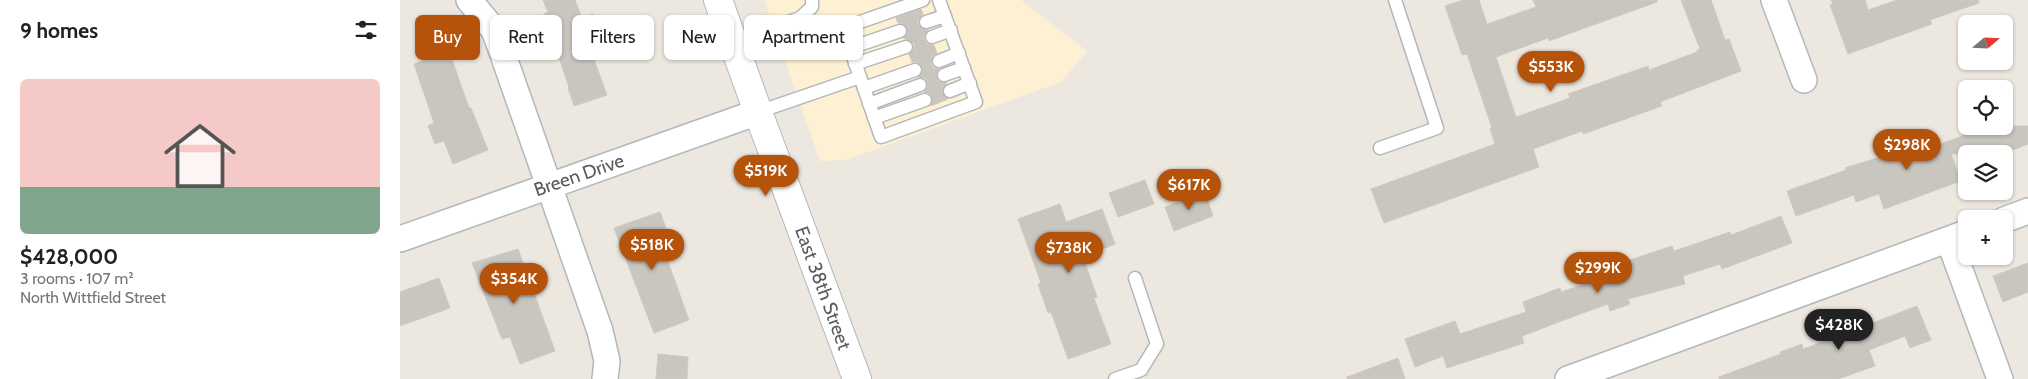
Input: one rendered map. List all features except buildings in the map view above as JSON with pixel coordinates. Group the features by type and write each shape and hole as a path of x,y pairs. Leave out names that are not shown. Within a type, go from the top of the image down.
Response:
{"main road":[{"name":"East 38th Street","path":"718,0 723,15"},
{"name":"East 38th Street","path":"734,44 856,379"}],"street":[{"path":"469,0 494,30 603,341 607,361 605,379"},
{"path":"1774,0 1804,80"},
{"name":"Breen Drive","path":"400,239 758,112"},
{"path":"2013,217 2028,211"},
{"path":"1568,379 1958,237"},
{"path":"1966,265 2000,379"}],"lane":[{"path":"734,41 800,18 812,7 812,0"},
{"path":"863,21 923,0"},
{"path":"854,60 881,137 976,102 940,0"},
{"path":"1380,148 1437,128 1395,0"},
{"path":"926,22 945,16"},
{"path":"932,37 951,30"},
{"path":"863,44 900,31"},
{"path":"856,64 906,47"},
{"path":"939,61 959,53"},
{"path":"944,75 964,68"},
{"path":"758,112 862,82 915,70"},
{"path":"950,91 970,83"},
{"path":"869,104 920,85"},
{"path":"874,118 926,100"},
{"path":"1115,379 1141,370 1156,344 1135,278"}],"shaded area":[{"path":"764,0 1021,0 1087,51 1061,82 846,160 820,161 785,60 863,60 863,15 769,15"}]}
